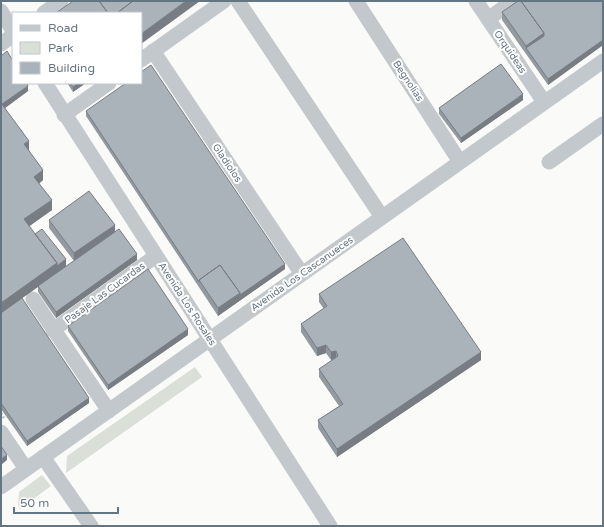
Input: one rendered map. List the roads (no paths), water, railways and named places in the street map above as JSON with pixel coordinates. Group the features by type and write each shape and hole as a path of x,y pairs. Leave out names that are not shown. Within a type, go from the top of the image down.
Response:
{"street":[{"path":"45,12 61,1"},
{"path":"238,1 382,217"},
{"name":"Begnolias","path":"356,1 460,162"},
{"name":"Orquideas","path":"476,1 544,102"},
{"path":"488,19 513,1"},
{"path":"142,59 222,2"},
{"path":"1,11 12,29"},
{"path":"1,44 12,36"},
{"name":"Gladiolos","path":"153,51 302,274"},
{"name":"Avenida Los Cascanueces","path":"1,487 603,61"},
{"name":"Avenida Los Rosales","path":"46,84 64,115 330,526"},
{"path":"64,115 108,84"},
{"path":"549,162 603,124"},
{"name":"Pasaje Las Cucardas","path":"53,330 156,256"},
{"path":"33,299 109,411"},
{"path":"1,432 26,469"},
{"path":"44,457 91,526"}]}
